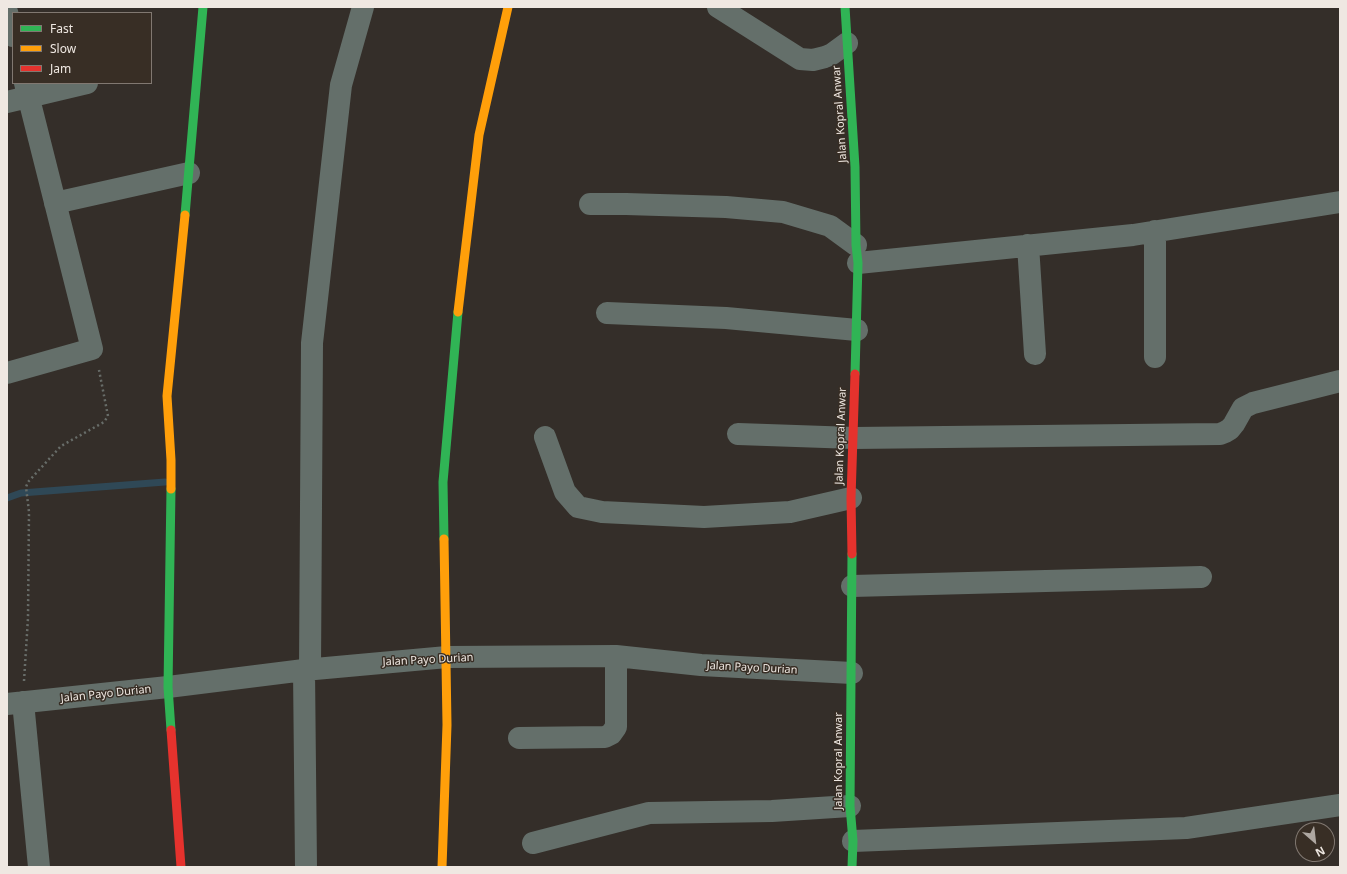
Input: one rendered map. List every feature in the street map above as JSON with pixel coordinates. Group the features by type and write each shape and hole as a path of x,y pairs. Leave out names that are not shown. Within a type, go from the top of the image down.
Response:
{"street":[{"path":"181,867 168,687 171,460 167,396 189,173 203,7"},
{"path":"306,867 307,670 312,343 341,85 363,7"},
{"path":"442,867 447,725 443,482 455,338 479,135 508,7"},
{"path":"718,7 800,59 813,60 825,57 847,43"},
{"name":"Jalan Kopral Anwar","path":"845,7 855,167 857,254 857,330 851,498 852,673 850,806 853,842 852,867"},
{"path":"7,12 12,32"},
{"path":"7,102 27,90 78,84"},
{"path":"7,373 92,349 27,90"},
{"path":"55,203 189,173"},
{"path":"590,204 726,207 783,212 830,226 857,254 1028,246 1156,232 1340,202"},
{"path":"1155,357 1156,232"},
{"path":"1028,246 1035,354"},
{"path":"607,313 726,318 857,330"},
{"path":"738,434 854,438 1220,434 1230,429 1243,408 1253,403 1340,381"},
{"path":"545,437 565,492 578,506 602,512 712,517 790,512 851,498"},
{"path":"852,586 1201,577"},
{"path":"519,738 605,737 611,734 616,727 616,656"},
{"name":"Jalan Payo Durian","path":"15,703 168,687 307,670 447,657 616,656 701,665 852,673"},
{"path":"15,703 39,867"},
{"path":"853,842 1186,828 1340,805"},
{"path":"533,843 649,813 772,811 850,806"}],"path":[{"path":"15,703 28,618 29,501 26,487 28,482 61,446 104,422 108,416 98,364 92,349"}],"waterway":[{"path":"7,498 21,493 165,482"}],"traffic: fast":[{"path":"185,215 203,7"},
{"path":"845,7 855,167 856,245 858,263 855,374"},
{"path":"444,539 443,482 458,312"},
{"path":"171,489 168,687 171,730"},
{"path":"852,554 850,806 853,841 852,867"}],"traffic: slow":[{"path":"458,312 479,135 508,7"},
{"path":"171,489 171,460 167,396 185,215"},
{"path":"442,867 447,725 444,539"}],"traffic: jam":[{"path":"852,554 851,498 855,374"},
{"path":"171,730 181,867"}]}
